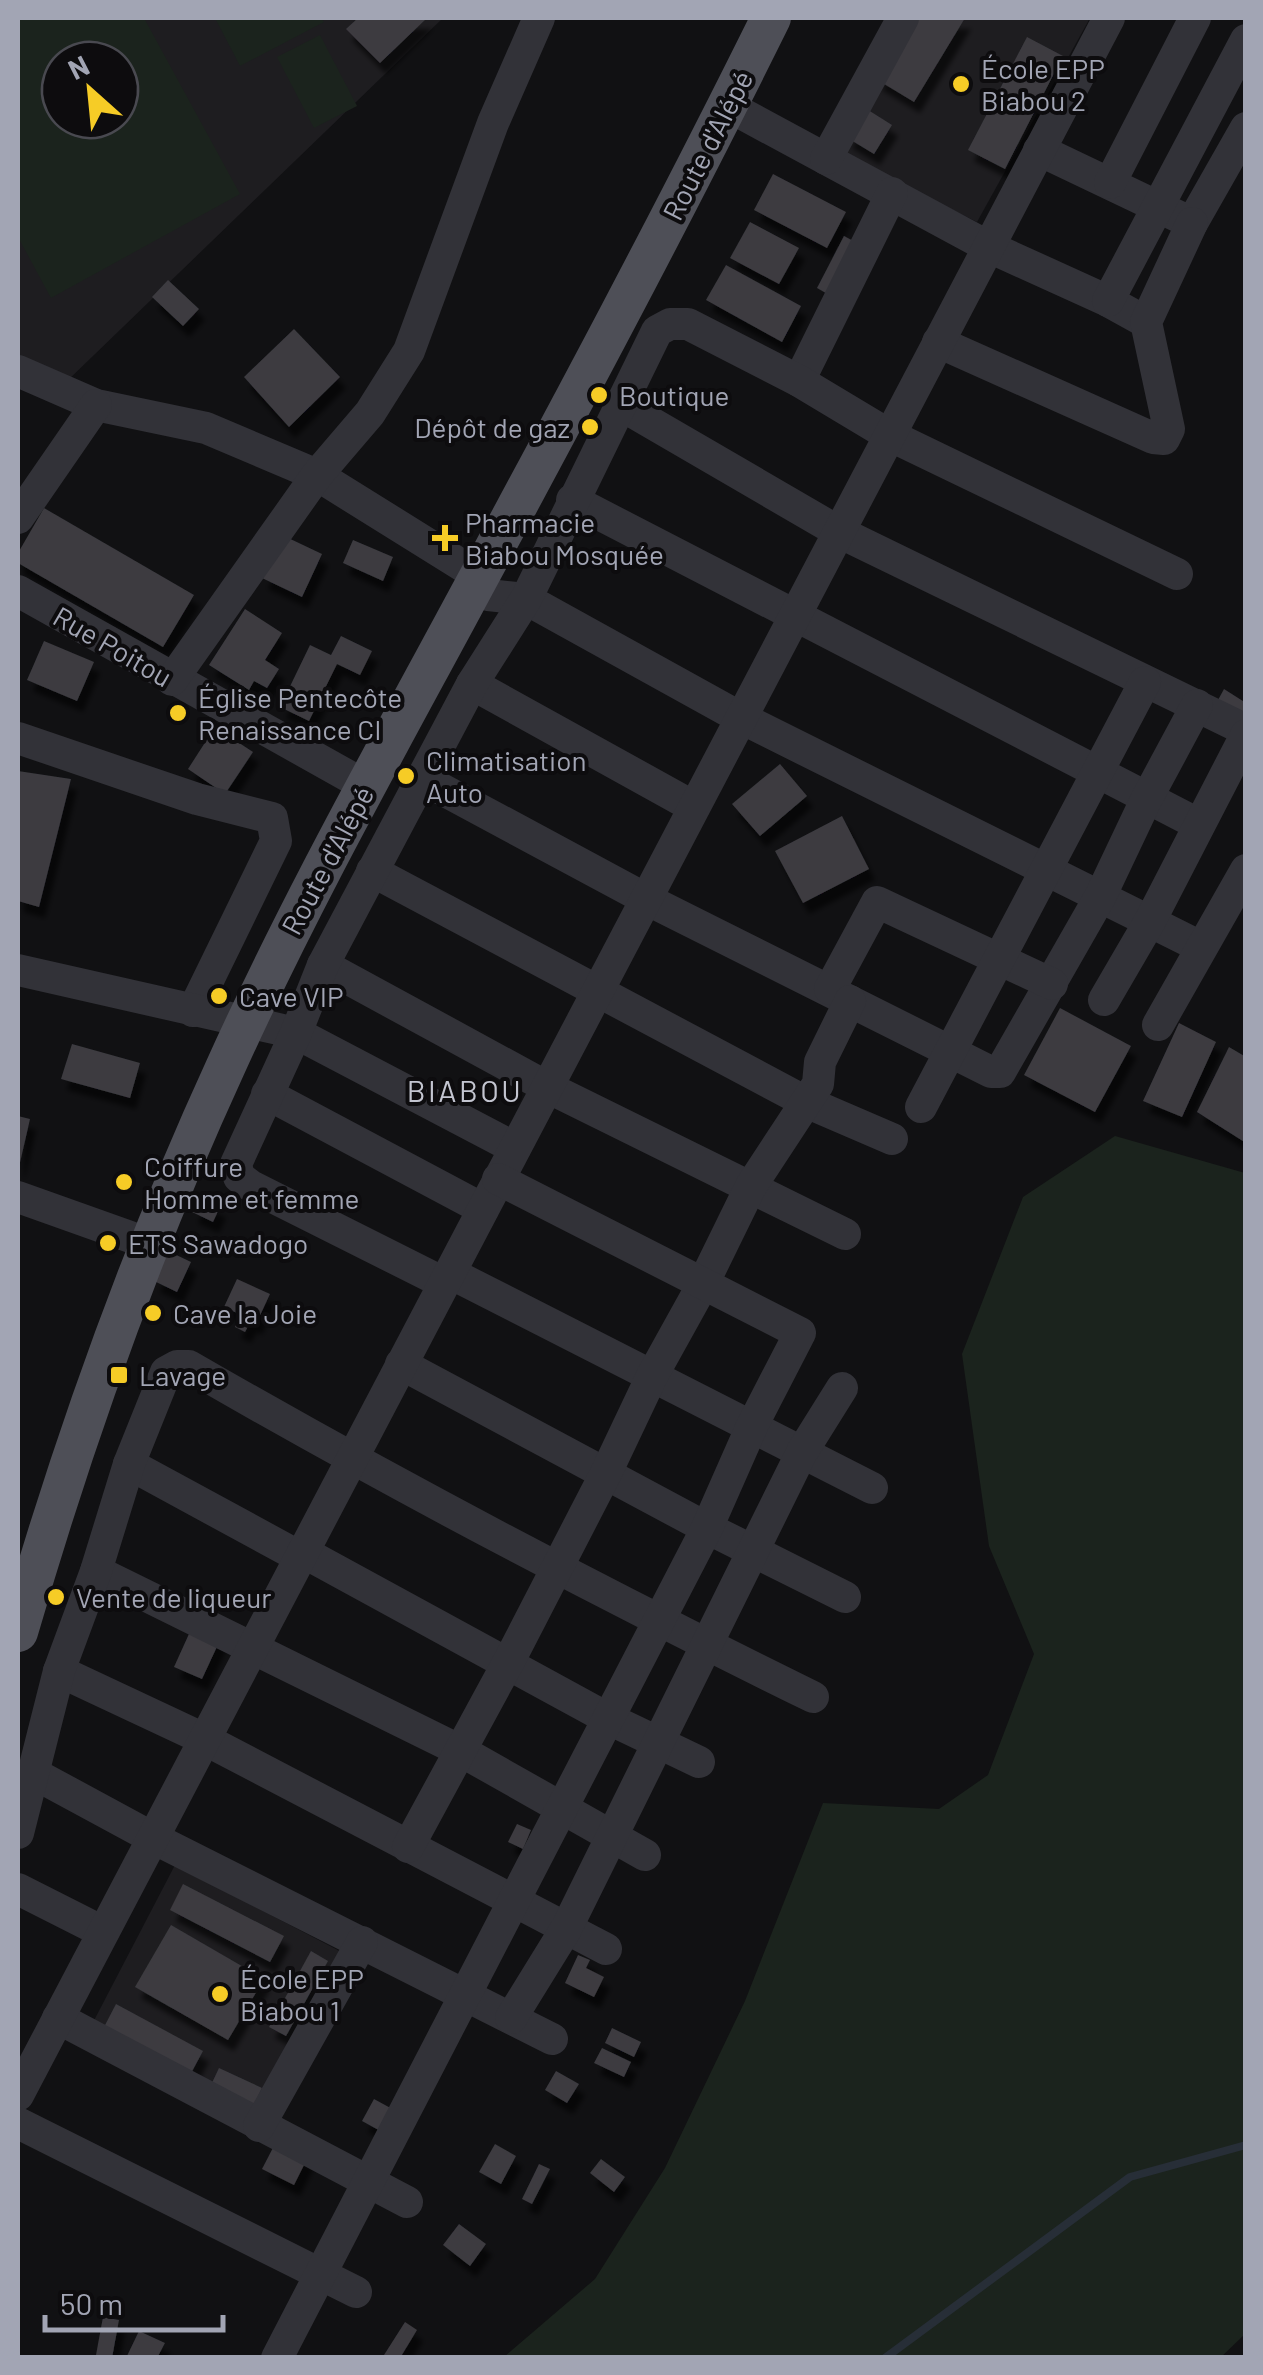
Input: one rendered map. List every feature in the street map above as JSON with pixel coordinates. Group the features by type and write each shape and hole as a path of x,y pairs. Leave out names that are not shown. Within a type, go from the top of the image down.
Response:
{"main road":[{"name":"Route d'Alépé","path":"18,1632 55,1506 150,1244 246,1023 297,916 772,18"}],"street":[{"path":"172,680 317,475 370,414 410,351 493,123 539,18"},
{"path":"826,159 903,18"},
{"path":"18,2095 1109,18"},
{"path":"1110,183 1194,18"},
{"path":"1108,301 1246,40"},
{"path":"728,106 988,247 1146,322"},
{"path":"938,342 1153,438 1164,439 1169,428 1146,322 1192,223 1246,128"},
{"path":"1040,150 1192,223"},
{"path":"799,381 892,193"},
{"path":"872,1488 652,1376 251,1186 238,1176 236,1164 324,965 472,684 526,599 657,331 680,322 799,381 890,435 1177,574"},
{"path":"18,372 96,404 206,428 317,475 488,595 526,599 741,718 1201,947"},
{"path":"18,518 96,404"},
{"path":"619,404 839,532 1246,732 1150,921 1104,1000"},
{"path":"572,500 1198,824"},
{"name":"Rue Poitou","path":"18,591 366,786"},
{"path":"920,1106 1145,682"},
{"path":"472,684 694,807"},
{"path":"421,778 646,899 991,1072 1000,1072 1100,897 1146,800 1198,706"},
{"path":"18,738 197,799 272,818 276,841 193,1011"},
{"path":"372,871 806,1102 892,1138"},
{"path":"1158,1026 1244,878"},
{"path":"408,1847 509,1661 751,1186 818,1084 820,1062 840,995 876,902 1052,984"},
{"path":"324,965 547,1087 845,1234"},
{"path":"18,970 296,1033 515,1148"},
{"path":"267,1094 703,1284 800,1333 706,1528 277,2358"},
{"path":"18,1197 150,1244"},
{"path":"401,1364 706,1528 845,1596"},
{"path":"18,1833 59,1671 96,1571 129,1464 166,1372 177,1366 188,1366 351,1460 656,1620 813,1697"},
{"path":"511,2018 566,1928 802,1452 842,1388"},
{"path":"129,1464 509,1661 607,1718 699,1762"},
{"path":"96,1571 461,1751 645,1855"},
{"path":"59,1671 204,1739 606,1948"},
{"path":"32,1772 153,1838 552,2039"},
{"path":"18,1889 103,1932"},
{"path":"259,2126 362,1942"},
{"path":"58,2018 406,2202"},
{"path":"18,2123 356,2292"}],"shaded area":[{"path":"18,18 443,18 65,383 18,361"},
{"path":"18,18 144,18 240,194 51,298 18,237"},
{"path":"215,18 321,18 324,22 240,66"},
{"name":"École EPP Biabou 2","path":"905,18 1090,18 977,222 835,151"},
{"path":"320,35 357,106 314,128 277,57"},
{"path":"1115,1136 1245,1173 1245,2334 1220,2358 504,2357 595,2279 665,2168 745,2001 823,1803 939,1809 988,1775 1034,1654 989,1546 962,1354 1023,1197"},
{"name":"École EPP Biabou 1","path":"175,1865 351,1957 264,2123 88,2032"}],"building":[{"path":"358,18 427,18 380,63 346,29"},
{"path":"914,18 965,18 914,102 876,79"},
{"path":"1027,37 1063,56 1005,169 968,150"},
{"path":"865,108 892,125 874,154 846,137"},
{"path":"773,174 846,212 827,248 754,210"},
{"path":"750,222 799,248 779,284 730,258"},
{"path":"844,236 859,244 831,296 817,288"},
{"path":"726,265 801,306 782,342 706,300"},
{"path":"168,280 199,309 183,326 152,297"},
{"path":"294,329 340,377 289,427 244,377"},
{"path":"44,508 194,595 163,647 18,563 18,553"},
{"path":"282,535 322,554 302,597 262,578"},
{"path":"353,540 393,557 383,581 343,563"},
{"path":"245,609 282,633 265,660 279,669 267,688 254,681 249,690 209,665"},
{"path":"341,636 372,651 360,675 337,664 309,721 280,707 310,645 331,655"},
{"path":"44,641 94,662 77,701 27,680"},
{"path":"1224,689 1246,703 1246,734 1211,713"},
{"path":"215,727 253,752 225,794 188,769"},
{"path":"780,764 807,796 760,836 732,804"},
{"path":"18,771 71,779 39,907 18,901"},
{"path":"842,816 869,869 803,903 775,851"},
{"path":"1060,1008 1131,1046 1095,1112 1024,1075"},
{"path":"1179,1023 1216,1042 1182,1117 1143,1101"},
{"path":"72,1044 140,1063 130,1098 61,1079"},
{"path":"1229,1047 1246,1057 1246,1143 1197,1112"},
{"path":"18,1116 30,1119 19,1167 18,1167"},
{"path":"199,1197 220,1207 213,1222 192,1212"},
{"path":"168,1251 191,1262 177,1292 154,1281"},
{"path":"237,1279 270,1294 256,1324 251,1321 245,1332 235,1327 241,1315 224,1307"},
{"path":"193,1625 221,1638 202,1679 174,1667"},
{"path":"517,1824 531,1830 523,1849 508,1842"},
{"path":"183,1884 284,1936 270,1962 170,1910"},
{"path":"171,1925 264,1979 228,2040 135,1987"},
{"path":"311,1951 328,1961 286,2036 269,2027"},
{"path":"578,1955 590,1960 586,1968 604,1977 594,1997 565,1983"},
{"path":"116,2004 203,2051 190,2075 103,2029"},
{"path":"612,2028 641,2042 634,2057 605,2043"},
{"path":"602,2048 631,2062 624,2077 594,2063"},
{"path":"219,2068 262,2088 253,2107 210,2087"},
{"path":"556,2071 579,2084 567,2103 545,2090"},
{"path":"374,2099 396,2111 384,2133 362,2121"},
{"path":"276,2142 308,2157 294,2185 262,2169"},
{"path":"495,2144 516,2156 501,2184 479,2172"},
{"path":"601,2159 625,2177 614,2192 590,2173"},
{"path":"539,2164 550,2169 532,2204 522,2199"},
{"path":"459,2224 486,2244 470,2266 443,2245"},
{"path":"103,2317 119,2320 112,2358 96,2355"},
{"path":"405,2322 417,2330 400,2358 387,2358 384,2355"},
{"path":"139,2331 165,2343 157,2358 126,2358"}],"waterway":[{"path":"885,2358 1130,2177 1246,2145"}],"place":[{"name":"École EPP Biabou 2","path":"961,84"},
{"name":"Boutique","path":"599,395"},
{"name":"Dépôt de gaz","path":"590,427"},
{"name":"Pharmacie Biabou Mosquée","path":"445,538"},
{"name":"Église Pentecôte Renaissance CI","path":"178,713"},
{"name":"Climatisation Auto","path":"406,776"},
{"name":"Cave VIP","path":"219,996"},
{"name":"Coiffure Homme et femme","path":"124,1182"},
{"name":"ETS Sawadogo","path":"108,1243"},
{"name":"Cave la Joie","path":"153,1313"},
{"name":"Lavage","path":"119,1375"},
{"name":"Vente de liqueur","path":"56,1597"},
{"name":"École EPP Biabou 1","path":"220,1994"}],"district":[{"name":"BIABOU","path":"465,1090"}]}
